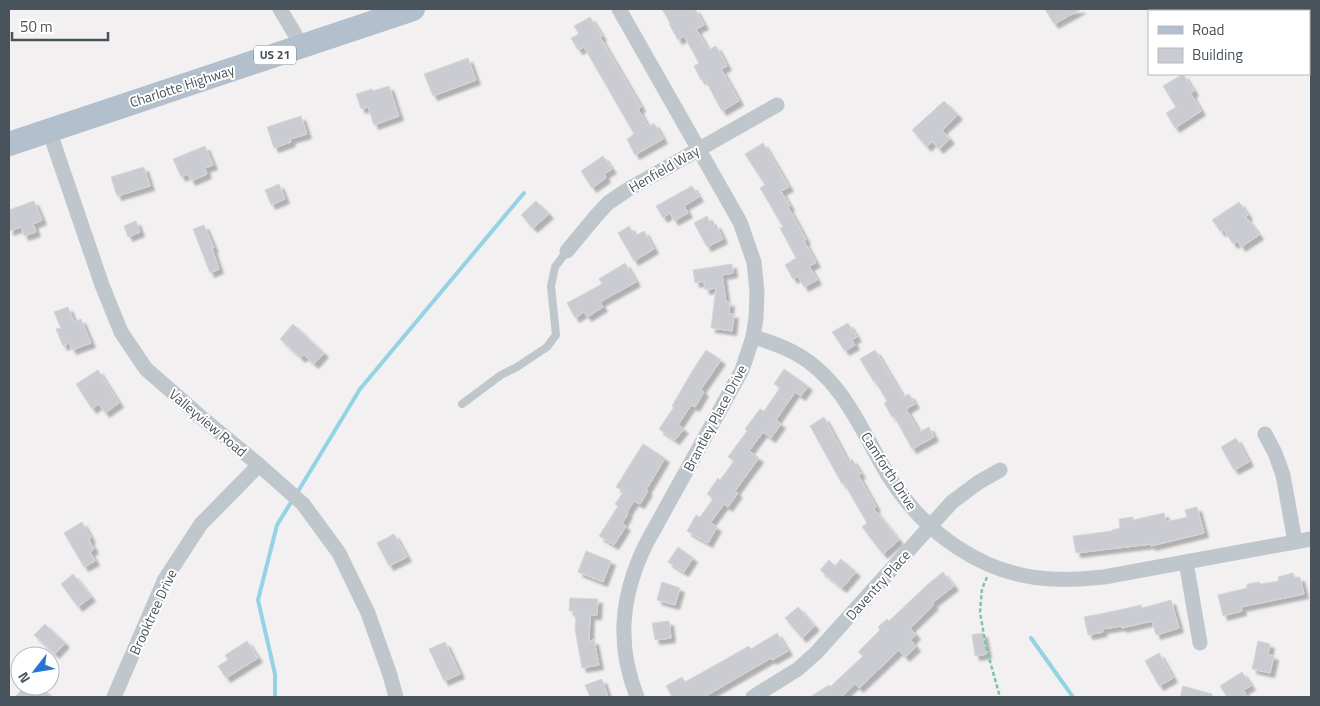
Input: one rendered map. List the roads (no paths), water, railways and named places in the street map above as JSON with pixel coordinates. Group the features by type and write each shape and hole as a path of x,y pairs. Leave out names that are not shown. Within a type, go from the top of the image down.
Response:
{"main road":[{"name":"Charlotte Highway","path":"9,144 413,9"}],"street":[{"path":"280,9 302,46"},
{"name":"Brantley Place Drive","path":"619,9 740,222 754,262 757,292 753,337 742,370 646,544 636,563 629,584 625,606 624,644 631,680 637,697"},
{"name":"Henfield Way","path":"567,251 608,203 627,190 777,105"},
{"name":"Valleyview Road","path":"48,130 102,286 121,332 146,369 303,504 339,553 368,613 396,697"},
{"name":"Camforth Drive","path":"753,337 775,344 796,354 822,373 845,400 889,477 918,515 954,546 992,565 1017,574 1033,577 1077,580 1104,577 1311,539"},
{"path":"1265,434 1283,474 1296,542"},
{"name":"Brooktree Drive","path":"114,697 165,579 201,524 259,465"},
{"name":"Daventry Place","path":"753,697 798,669 816,653 952,502 979,482 1000,470"},
{"path":"1186,562 1200,643"}],"lane":[{"path":"462,404 501,375 547,347 556,334 551,286 555,267 567,251"}],"waterway":[{"path":"297,493 360,389 524,193"},
{"path":"275,697 275,674 258,600 277,525 293,499"},
{"path":"1031,638 1073,697"}]}
